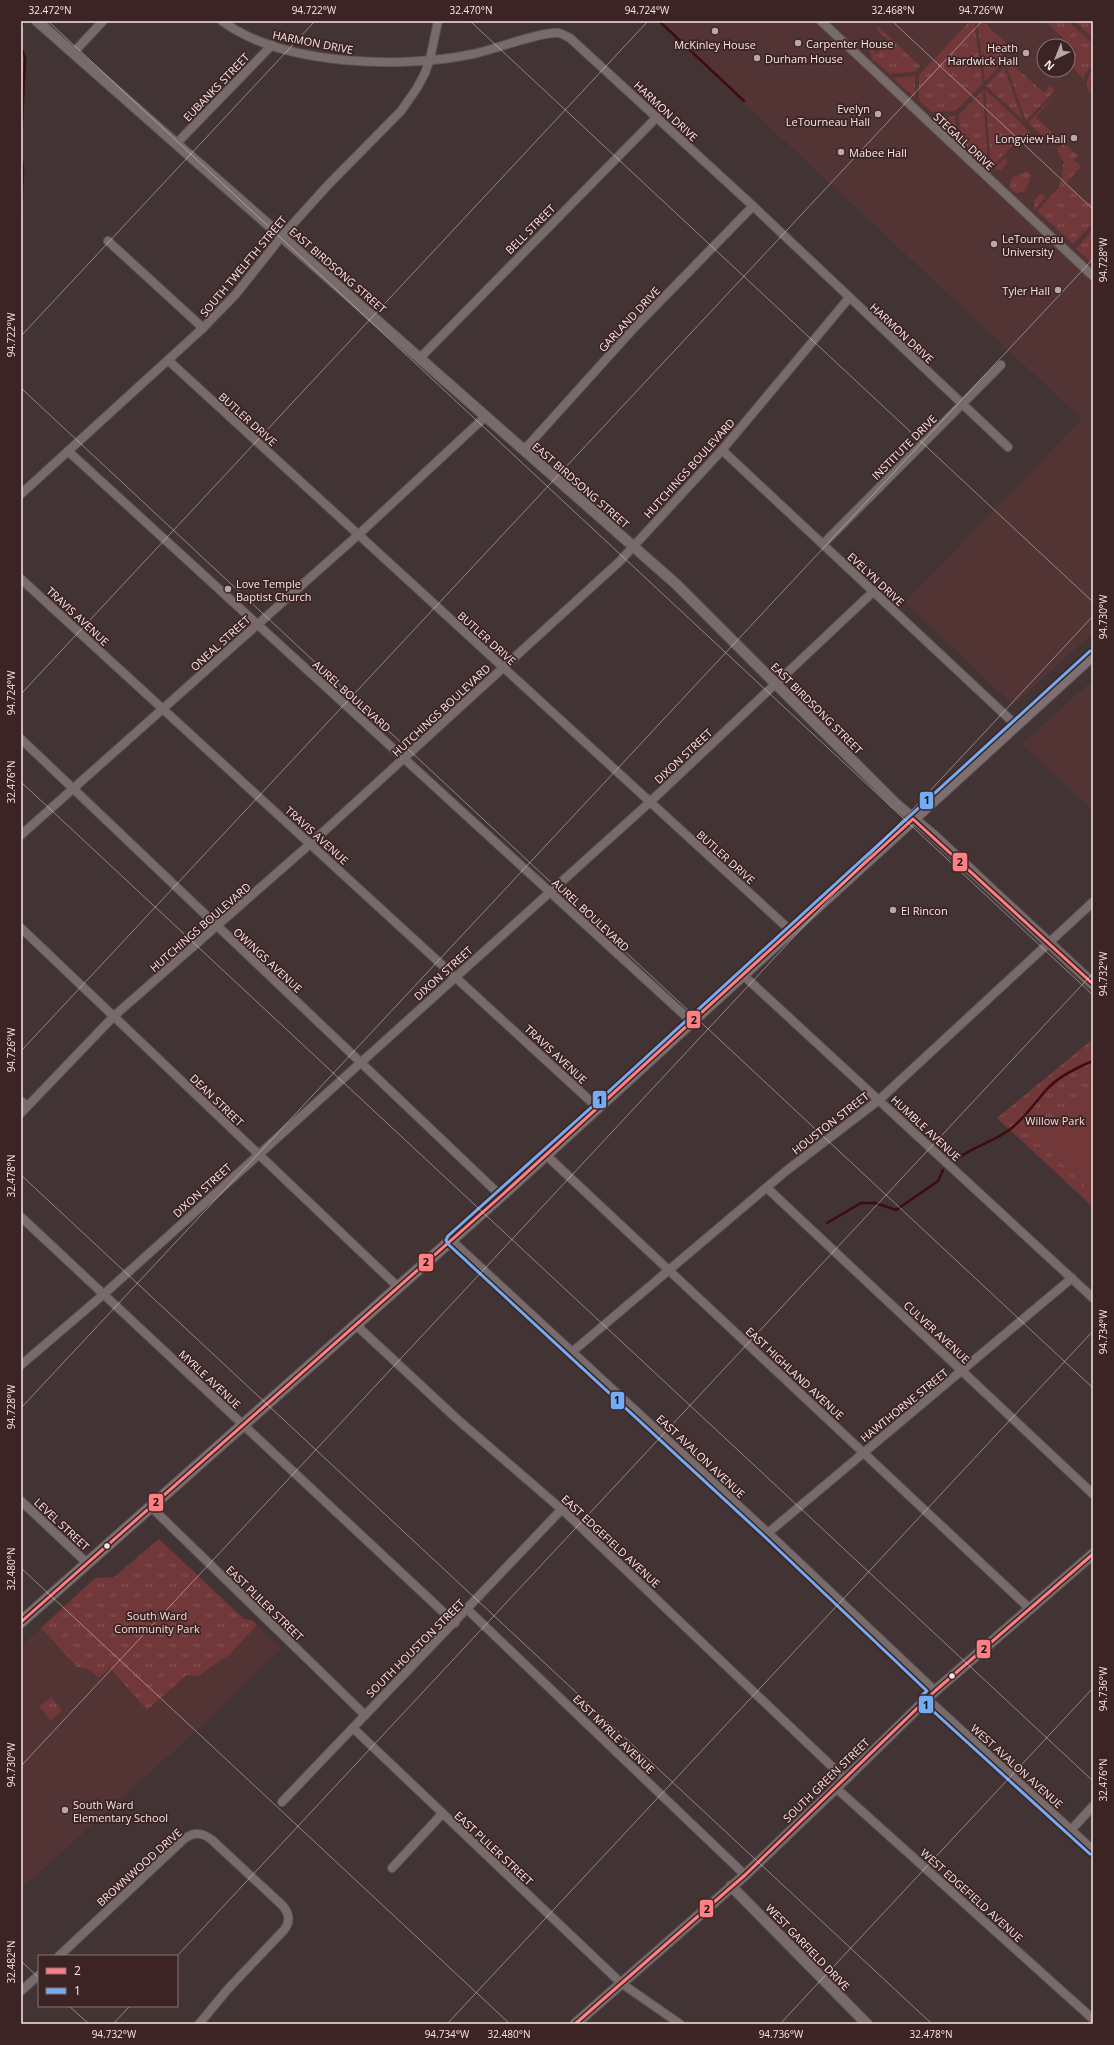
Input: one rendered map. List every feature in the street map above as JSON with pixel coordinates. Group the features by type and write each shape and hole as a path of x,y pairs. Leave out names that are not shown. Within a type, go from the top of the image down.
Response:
{"main road":[{"path":"21,1622 501,1196 1093,655"}],"street":[{"name":"EAST BIRDSONG STREET","path":"37,21 690,597 895,803 1093,984"},
{"path":"73,53 103,21"},
{"name":"HARMON DRIVE","path":"222,21 249,37 272,46 359,62 402,62 474,54 547,34 558,33 576,42 753,206 1008,447"},
{"name":"SOUTH TWELFTH STREET","path":"21,494 204,328 227,304 282,236 328,185 401,111 417,88 430,59 438,21"},
{"name":"STEGALL DRIVE","path":"821,21 1093,276"},
{"name":"EUBANKS STREET","path":"177,143 272,46"},
{"name":"BELL STREET","path":"420,358 657,117"},
{"name":"GARLAND DRIVE","path":"524,450 634,328 753,206"},
{"path":"108,241 204,328"},
{"name":"HUTCHINGS BOULEVARD","path":"23,1107 114,1016 310,844 634,547 722,450 849,298"},
{"name":"BUTLER DRIVE","path":"169,361 791,931"},
{"name":"INSTITUTE DRIVE","path":"823,544 1001,365"},
{"name":"ONEAL STREET","path":"21,835 358,535 486,416"},
{"name":"EVELYN DRIVE","path":"722,450 1016,725"},
{"name":"AUREL BOULEVARD","path":"68,451 692,1022"},
{"name":"TRAVIS AVENUE","path":"21,579 598,1108"},
{"name":"DIXON STREET","path":"21,1365 104,1294 650,802 874,591"},
{"name":"OWINGS AVENUE","path":"21,739 501,1196"},
{"name":"HOUSTON STREET","path":"572,1352 767,1188 879,1100 1048,942 1093,902"},
{"name":"DEAN STREET","path":"21,928 257,1155 398,1287"},
{"name":"HUMBLE AVENUE","path":"743,975 1093,1298"},
{"name":"EAST HIGHLAND AVENUE","path":"546,1155 1030,1608"},
{"name":"CULVER AVENUE","path":"767,1188 1093,1494"},
{"name":"MYRLE AVENUE","path":"21,1216 455,1622"},
{"name":"EAST AVALON AVENUE","path":"451,1240 768,1533 935,1690"},
{"name":"HAWTHORNE STREET","path":"768,1533 963,1371 1072,1278"},
{"name":"EAST EDGEFIELD AVENUE","path":"356,1325 457,1419 562,1510 845,1779"},
{"name":"LEVEL STREET","path":"21,1501 87,1563"},
{"name":"EAST PLILER STREET","path":"150,1506 365,1714"},
{"name":"SOUTH HOUSTON STREET","path":"282,1802 365,1714 468,1610 562,1510"},
{"name":"SOUTH GREEN STREET","path":"575,2024 744,1875 836,1788 926,1698 1093,1554"},
{"name":"EAST MYRLE AVENUE","path":"468,1610 744,1875"},
{"name":"WEST AVALON AVENUE","path":"926,1698 1093,1850"},
{"name":"EAST PLILER STREET","path":"353,1728 621,1983 680,2024"},
{"name":"WEST EDGEFIELD AVENUE","path":"836,1788 1093,2019"},
{"path":"1071,1830 1093,1806"},
{"path":"392,1868 442,1814"},
{"name":"BROWNWOOD DRIVE","path":"60,1955 184,1839 195,1834 205,1835 283,1906 288,1913 289,1921 284,1930 228,1989 199,2024"},
{"name":"WEST GARFIELD DRIVE","path":"731,1886 867,2024"},
{"path":"21,1991 38,1976"}],"shaded area":[{"name":"LeTourneau University","path":"656,21 1093,21 1093,633 1013,705 905,602 1082,419"},
{"path":"1093,680 1093,811 1022,744"},
{"name":"South Ward Elementary School","path":"257,1625 281,1649 196,1731 21,1889 21,1646 41,1628 77,1667 91,1670 110,1668 147,1710 187,1675 198,1675 230,1654"}],"green space":[{"path":"970,21 974,21 983,84 955,111 931,112 919,100 919,75"},
{"path":"977,21 982,21 1006,43 998,65 999,67 985,82"},
{"path":"1045,21 1068,21 1093,44 1093,65 1085,74 1084,79 1076,71 1076,38 1063,38"},
{"path":"1074,21 1093,21 1093,38 1091,36"},
{"path":"878,26 920,66 915,72 890,74 872,59 868,45 877,53 888,40 877,30"},
{"path":"1009,61 1044,93 1050,86 1055,90 1026,121 1006,65"},
{"path":"1004,67 1023,120 986,86"},
{"path":"1093,70 1093,95 1088,90 1087,84 1088,77"},
{"path":"915,76 915,98 893,78"},
{"path":"985,89 1030,132 1028,139 1015,143 992,167 991,167"},
{"path":"983,90 988,167 960,140 959,115"},
{"path":"1057,92 1036,117 1056,136 1053,140 1054,141 1050,143 1028,123"},
{"path":"955,116 957,136 956,137 935,118"},
{"path":"1064,143 1078,156 1074,160 1081,166 1066,183 1088,204 1093,199 1093,223 1073,244 1037,211 1059,187 1063,165 1065,164 1058,152 1058,146 1060,148"},
{"path":"1005,158 1008,162 1001,170 996,170 995,168"},
{"path":"1027,171 1031,175 1026,191 1016,193 1011,189 1010,185 1012,179"},
{"path":"1041,193 1046,197 1035,209 1034,201"},
{"path":"1093,229 1093,264 1076,249"},
{"name":"Willow Park","path":"1093,1039 1093,1207 997,1118"},
{"path":"1082,1094 1093,1104 1093,1194 1033,1136"},
{"name":"South Ward Community Park","path":"159,1539 244,1619 252,1620 257,1625 230,1654 198,1676 187,1675 147,1710 110,1668 98,1678 90,1670 77,1667 41,1628 95,1578 114,1577"},
{"path":"51,1697 62,1710 51,1720 39,1707"}],"waterway":[{"path":"659,21 744,101"},
{"path":"21,27 23,23"},
{"path":"21,47 25,58 21,145"},
{"path":"21,149 23,172 21,211"},
{"path":"960,1157 1007,1132 1022,1118 1048,1088 1069,1072 1093,1061"},
{"path":"827,1223 861,1203 875,1203 896,1210 938,1181 943,1170"}],"transit line":[{"name":"1","path":"1090,651 595,1104 448,1236 446,1240 448,1244 765,1537 927,1691 921,1696 922,1701 1090,1854"},
{"name":"2","path":"21,1622 501,1196 913,819 1093,984"},
{"name":"2","path":"575,2024 745,1875 935,1691 1093,1554"}],"place":[{"name":"McKinley House","path":"715,31"},
{"name":"Carpenter House","path":"798,43"},
{"name":"Heath Hardwick Hall","path":"1026,53"},
{"name":"Durham House","path":"757,58"},
{"name":"Evelyn LeTourneau Hall","path":"878,114"},
{"name":"Longview Hall","path":"1074,138"},
{"name":"Mabee Hall","path":"841,152"},
{"name":"LeTourneau University","path":"994,244"},
{"name":"Tyler Hall","path":"1058,290"},
{"name":"Love Temple Baptist Church","path":"228,589"},
{"name":"El Rincon","path":"893,910"},
{"name":"South Ward Elementary School","path":"65,1810"}]}
